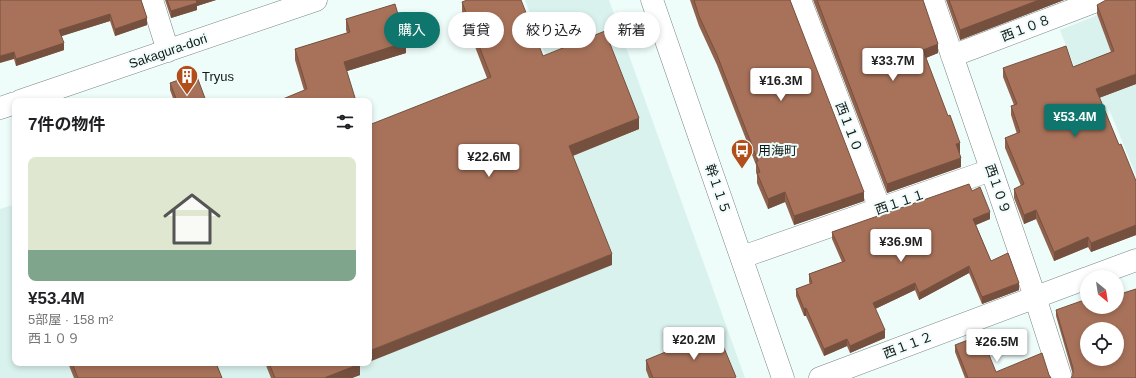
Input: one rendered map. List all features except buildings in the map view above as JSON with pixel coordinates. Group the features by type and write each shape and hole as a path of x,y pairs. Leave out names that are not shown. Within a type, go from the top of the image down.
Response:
{"street":[{"path":"152,0 168,51"},
{"name":"幹１１５","path":"652,0 783,378"},
{"name":"西１１０","path":"800,0 880,209"},
{"name":"西１０９","path":"933,0 1035,297 1060,378"},
{"name":"西１０８","path":"952,56 1099,0"},
{"name":"Sakagura-dori","path":"29,98 168,51 308,1"},
{"path":"0,108 12,104"},
{"name":"西１１１","path":"742,257 991,170"},
{"path":"1109,270 1136,260"},
{"name":"西１１２","path":"820,378 1080,281"}],"shaded area":[{"path":"525,0 609,0 613,12 604,12 604,48 626,48 745,378 0,378 0,209 12,205 12,366 372,366 372,124 545,54 543,48 596,48 596,12 529,12"},
{"path":"1136,0 1136,175 1106,102 1090,107 1060,30"}],"place":[{"name":"Tryus","path":"187,96"},
{"name":"用海町","path":"742,170"}]}
